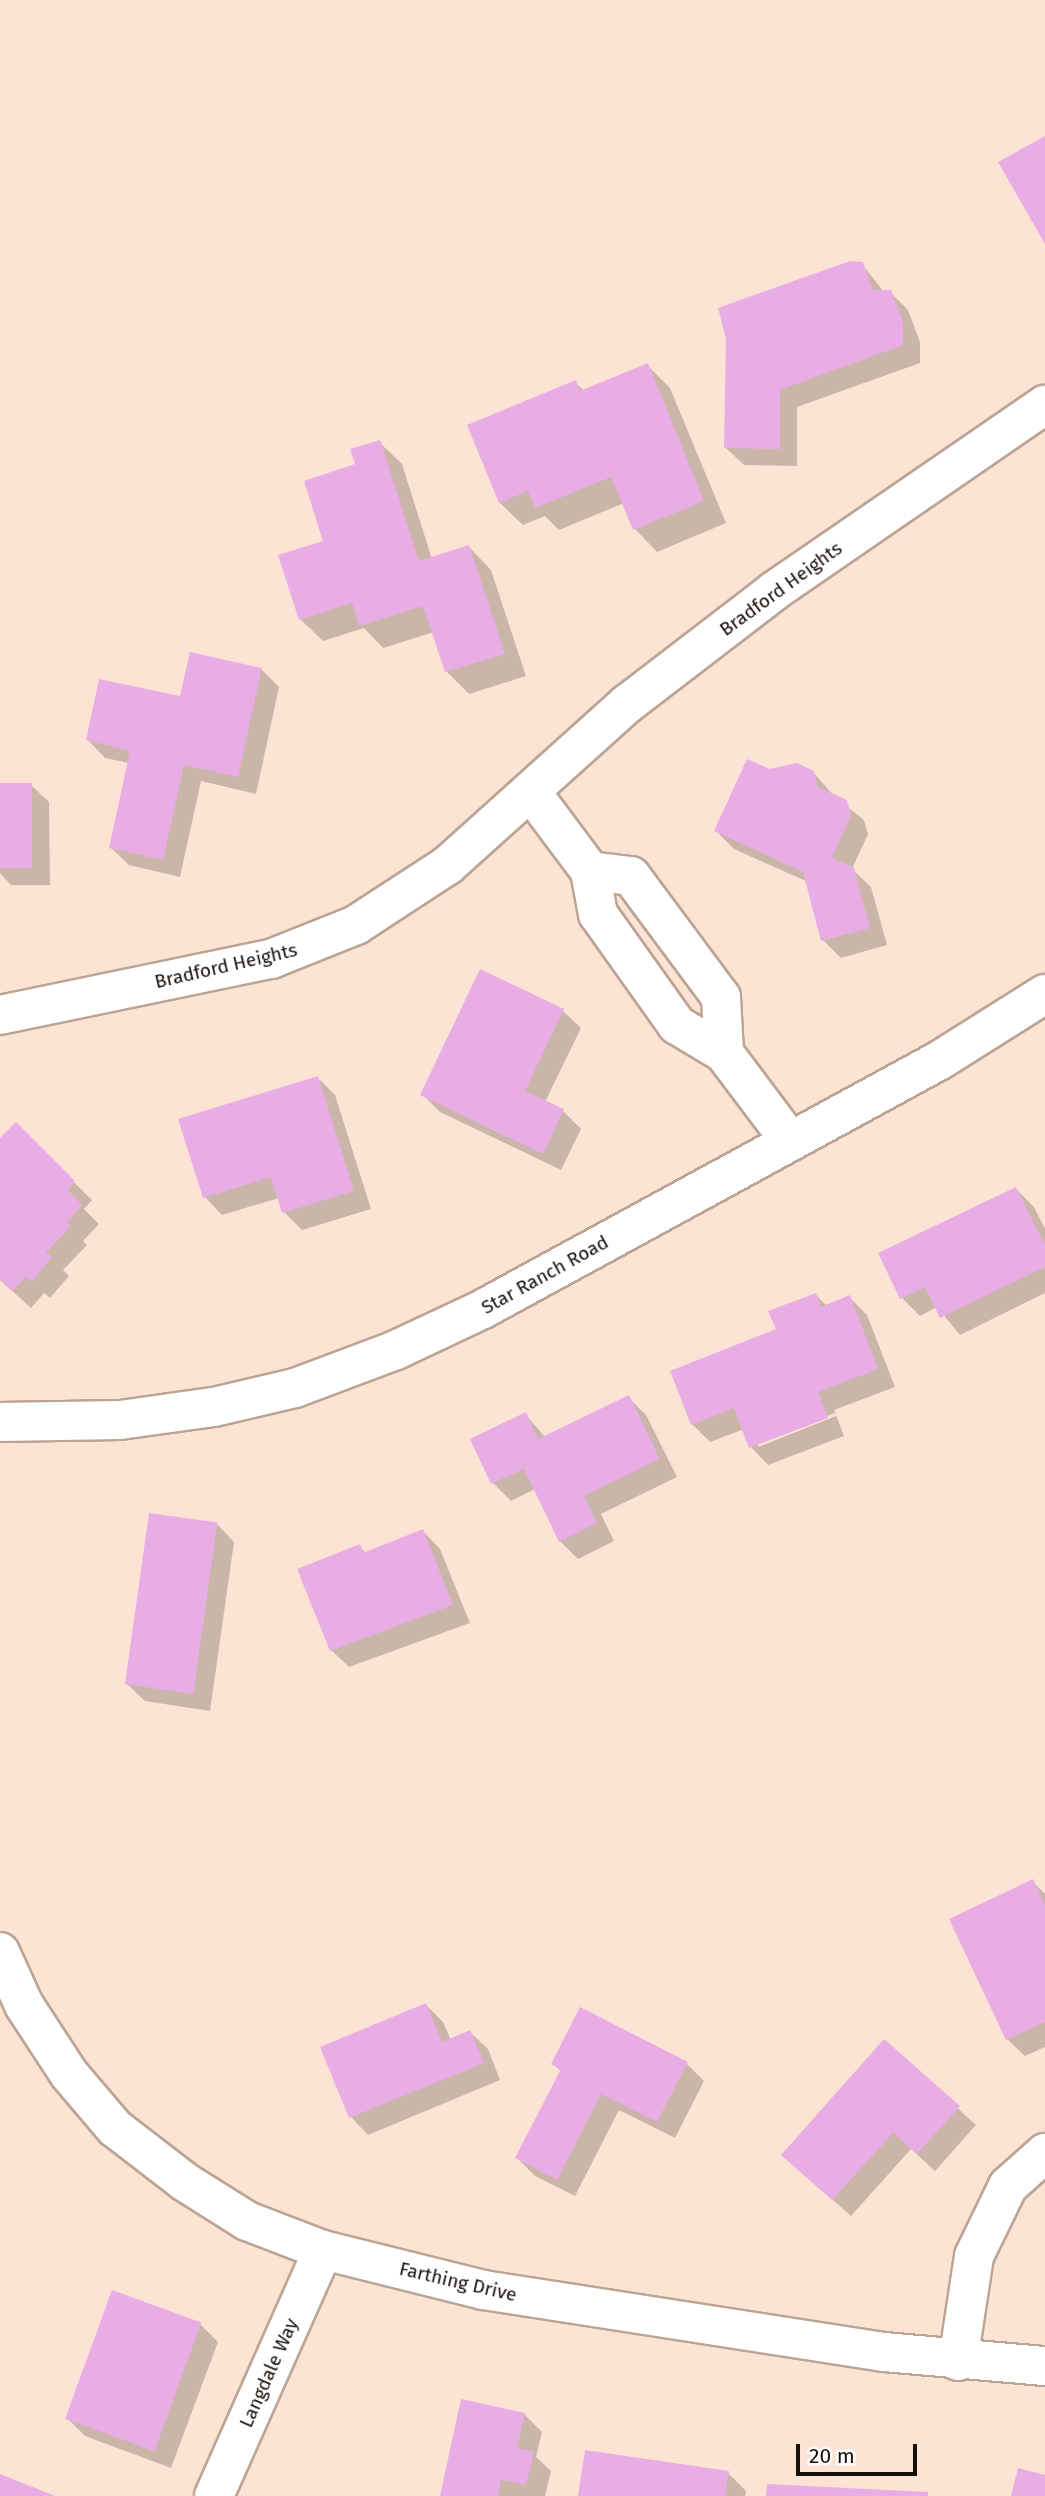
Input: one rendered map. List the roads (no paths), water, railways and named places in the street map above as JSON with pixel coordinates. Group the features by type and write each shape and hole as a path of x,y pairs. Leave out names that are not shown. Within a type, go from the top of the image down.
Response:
{"street":[{"name":"Bradford Heights","path":"0,1015 271,959 317,944 356,925 448,865 627,704 775,591 1045,405"},
{"path":"531,792 590,871 598,914 677,1025 724,1053 790,1141"},
{"path":"590,871 631,876 721,997 724,1053"},
{"name":"Star Ranch Road","path":"0,1422 120,1420 214,1407 295,1388 396,1350 483,1309 940,1060 1045,994"},
{"name":"Farthing Drive","path":"0,1952 24,2005 69,2074 115,2128 185,2182 247,2221 323,2250 483,2290 958,2361 1045,2366"},
{"path":"958,2361 974,2256 1008,2186 1045,2153"},
{"name":"Langdale Way","path":"228,2491 323,2250"}]}
